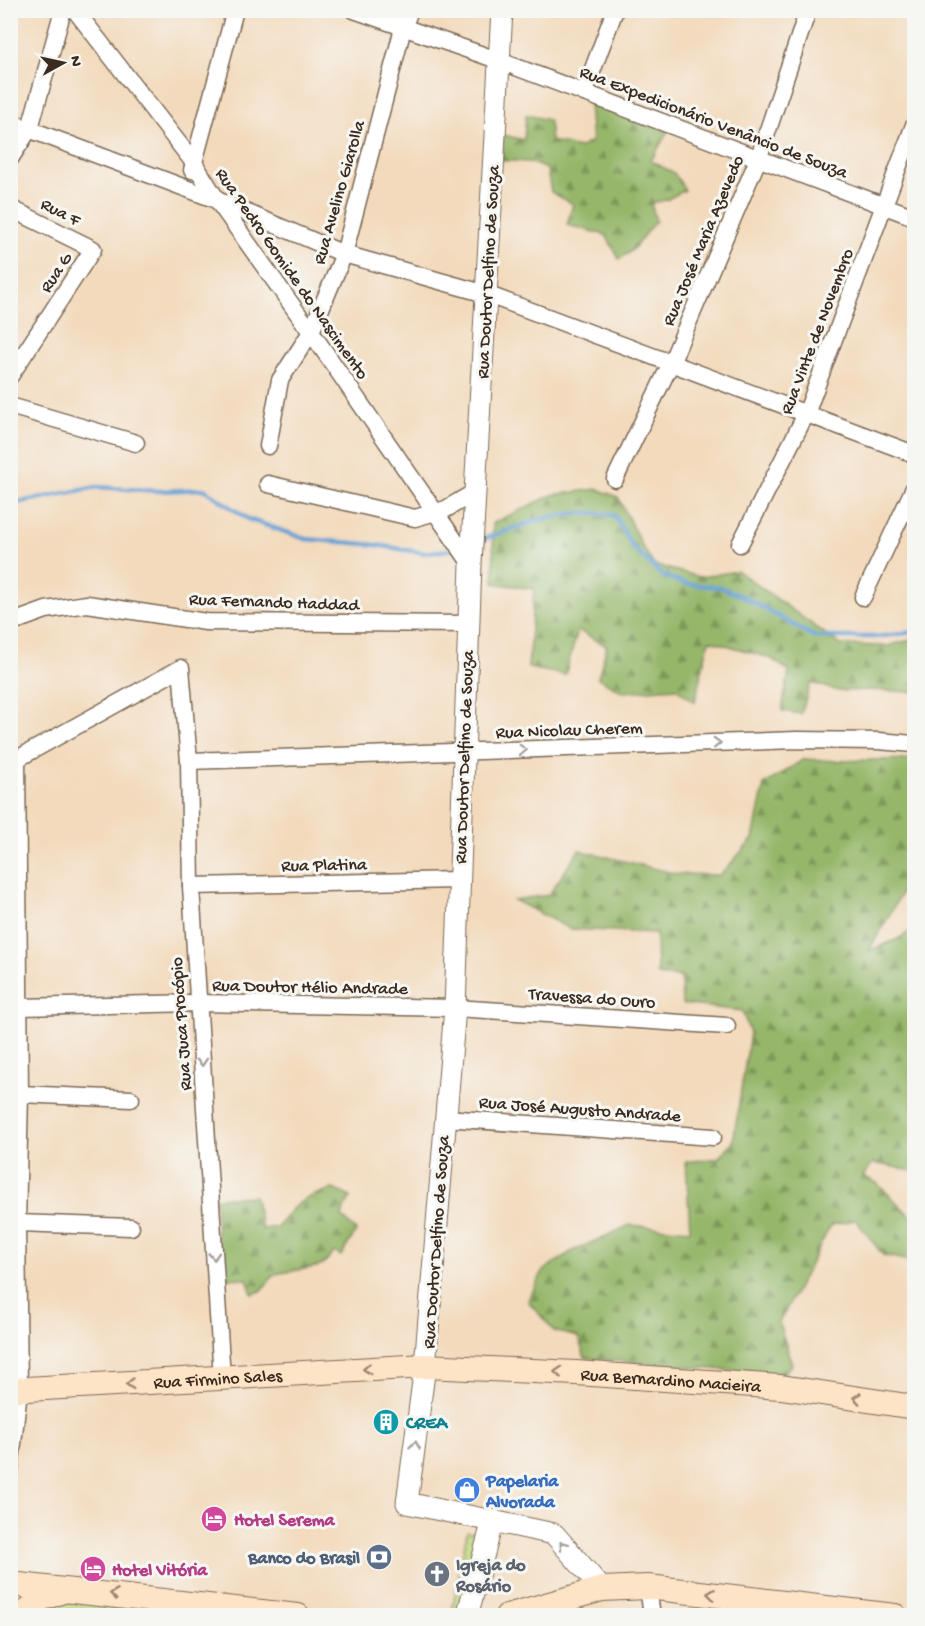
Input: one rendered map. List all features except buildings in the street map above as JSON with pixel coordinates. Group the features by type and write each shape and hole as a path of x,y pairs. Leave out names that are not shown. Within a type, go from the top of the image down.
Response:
{"main road":[{"name":"Rua Firmino Sales","path":"15,1390 425,1366"},
{"name":"Rua Bernardino Macieira","path":"425,1366 576,1373 781,1387 915,1407"},
{"path":"10,1584 297,1616"},
{"path":"507,1616 602,1588 648,1587 895,1616"},
{"path":"24,1616 38,1600 68,1589"}],"street":[{"path":"10,159 30,128 63,10"},
{"name":"Rua Pedro Gomide do Nascimento","path":"75,10 194,163 217,200 471,564"},
{"path":"186,188 235,10"},
{"name":"Rua Expedicionário Venâncio de Souza","path":"354,10 500,61 915,217"},
{"name":"Rua Avelino Giarolla","path":"268,446 280,380 311,332 344,254 403,28 410,10"},
{"name":"Rua Doutor Delfino de Souza","path":"493,1521 407,1503 425,1366 455,1008 471,564 502,10"},
{"path":"584,93 615,10"},
{"name":"Rua José Maria Azevedo","path":"615,479 670,363 759,157 808,10"},
{"path":"10,122 217,200 344,254 486,294 915,454"},
{"name":"Rua Vinte de Novembro","path":"740,544 806,414 915,125"},
{"name":"Rua F","path":"10,208 93,249"},
{"path":"242,235 245,222 252,215"},
{"name":"Rua G","path":"10,376 93,249"},
{"path":"10,406 136,443"},
{"path":"268,484 415,518 435,513 475,492"},
{"path":"863,597 915,488"},
{"name":"Rua Fernando Haddad","path":"10,623 46,610 87,604 206,622 469,624"},
{"name":"Rua Juca Procópio","path":"20,1007 16,759 181,668 189,761 191,886 222,1378"},
{"name":"Rua Nicolau Cherem","path":"189,761 797,740 915,744"},
{"name":"Rua Platina","path":"191,886 459,880"},
{"name":"Rua Doutor Hélio Andrade","path":"20,1007 198,1003 455,1008"},
{"path":"10,1470 15,1390 20,1007"},
{"name":"Travessa do Ouro","path":"455,1008 727,1026"},
{"path":"20,1094 131,1099"},
{"name":"Rua José Augusto Andrade","path":"445,1118 713,1137"},
{"path":"17,1223 131,1227"},
{"path":"467,1616 493,1521 554,1534 602,1588"},
{"path":"648,1587 652,1616"}],"green space":[{"path":"589,104 668,131 651,161 674,173 685,190 666,200 651,203 656,221 635,247 619,259 606,235 567,225 573,204 551,192 547,169 529,162 497,160 499,134 524,140 526,115 549,120 551,141 579,148 592,141"},
{"path":"597,489 618,497 654,565 700,577 738,571 841,645 888,646 910,640 914,632 914,692 839,691 811,683 801,714 782,711 789,671 770,658 709,640 695,702 676,688 623,692 598,678 607,646 578,630 565,675 528,668 534,589 494,583 493,523 552,495"},
{"path":"804,759 838,761 914,759 914,871 869,951 898,939 914,929 914,1171 873,1163 863,1176 877,1183 914,1219 914,1262 883,1255 856,1220 831,1225 779,1323 792,1364 782,1375 585,1358 578,1337 554,1331 528,1301 543,1271 571,1252 630,1225 690,1230 686,1162 718,1158 733,1142 750,1033 742,1011 682,1004 681,977 657,975 656,933 570,929 514,900 549,895 579,850 677,874 720,875 753,839 764,785"},
{"path":"333,1189 351,1197 342,1216 356,1231 341,1256 335,1252 321,1266 275,1274 261,1291 252,1294 247,1279 228,1278 217,1237 215,1198 254,1196 262,1229 278,1227 295,1206 315,1195"},
{"path":"467,1532 482,1534 462,1615 451,1616"},
{"path":"46,1598 210,1616 11,1616 11,1611 17,1604"}],"waterway":[{"path":"10,504 97,487 159,491 204,489 248,519 306,539 376,545 424,553 457,549"},
{"path":"479,541 546,518 580,513 615,516 633,548 663,576 687,584 720,587 742,596 815,637 876,637 914,632"}],"place":[{"name":"CREA","path":"386,1422"},
{"name":"Papelaria Alvorada","path":"467,1490"},
{"name":"Hotel Serema","path":"214,1519"},
{"name":"Banco do Brasil","path":"379,1557"},
{"name":"Hotel Vitória","path":"93,1569"},
{"name":"Igreja do Rosário","path":"437,1574"}]}
